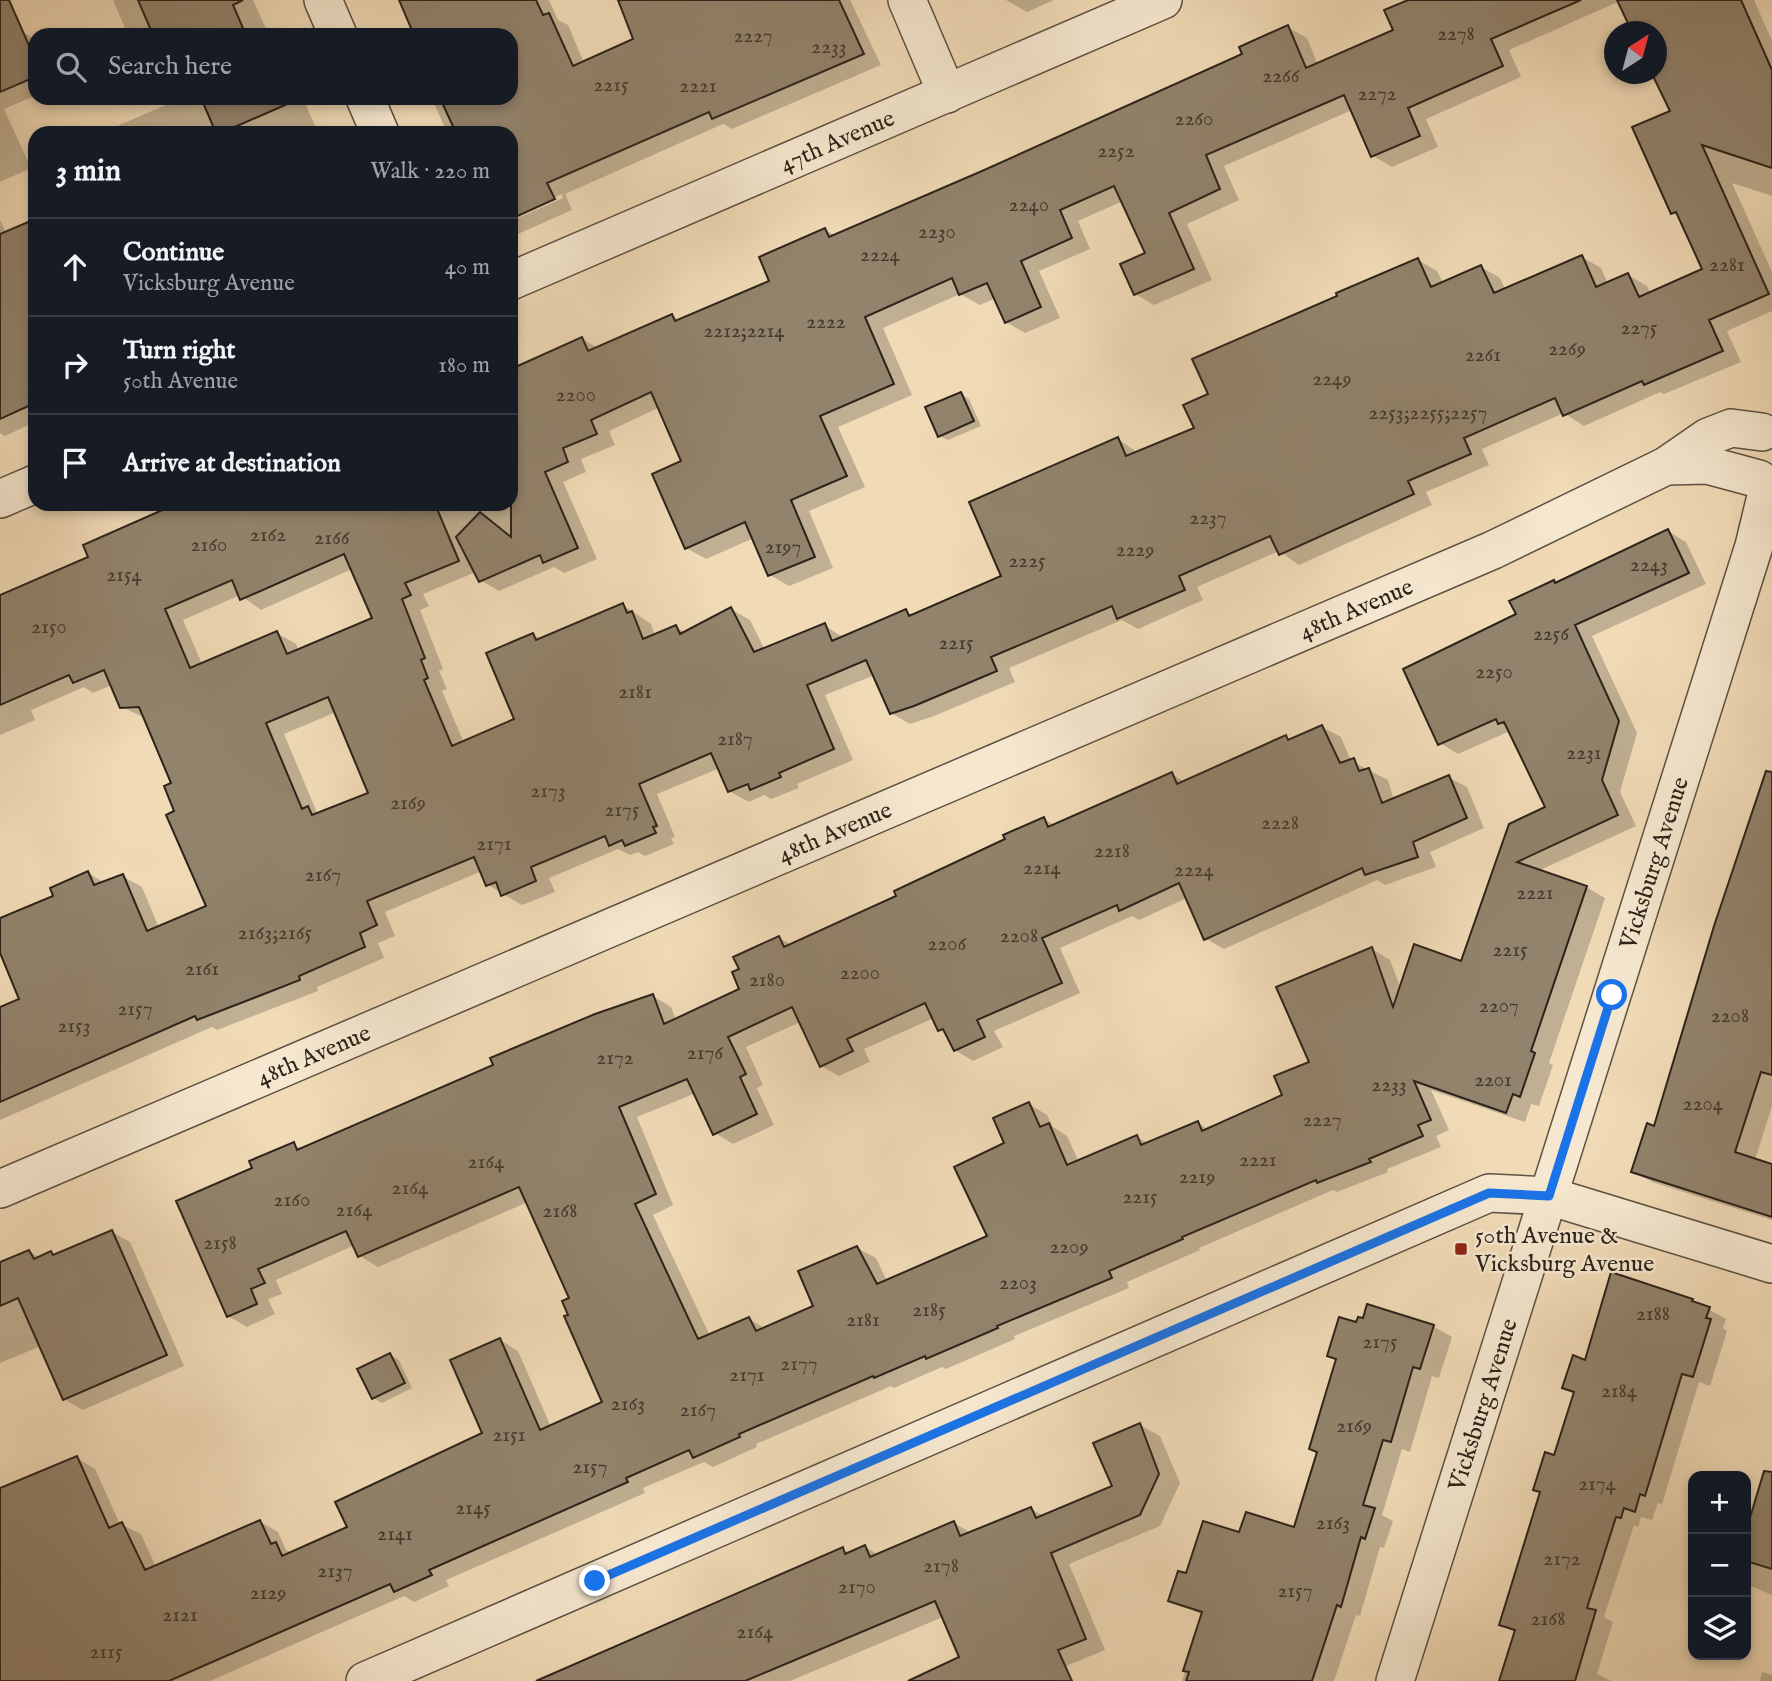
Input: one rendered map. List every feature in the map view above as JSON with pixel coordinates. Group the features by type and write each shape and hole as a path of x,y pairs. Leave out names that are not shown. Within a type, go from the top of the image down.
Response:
{"street":[{"path":"323,0 335,28"},
{"path":"907,0 947,94"},
{"name":"47th Avenue","path":"518,278 1163,0"},
{"path":"368,105 377,126"},
{"name":"48th Avenue","path":"0,1189 1493,550 1666,466 1708,437 1731,428 1767,430"},
{"path":"1767,430 1750,446 1749,455 1749,464 1767,482"},
{"name":"48th Avenue","path":"1666,466 1707,465 1767,482"},
{"name":"Vicksburg Avenue","path":"1395,1681 1754,546 1767,482"},
{"path":"0,499 28,487"},
{"path":"365,1681 1489,1193 1549,1196 1772,1264"}],"building":[{"path":"0,0 9,0 28,43 28,80 0,92"},
{"path":"138,0 243,0 233,5 243,28 150,28"},
{"path":"399,0 536,0 543,15 549,13 573,66 633,39 618,0 839,0 864,54 712,119 709,112 547,183 555,199 518,216 518,126 453,126 443,105 518,105 518,28 411,28"},
{"path":"1408,0 1581,0 1491,39 1503,66 1408,108 1420,136 1371,157 1344,95 1206,155 1220,189 1169,213 1194,269 1134,295 1120,264 1145,253 1114,186 1060,210 1072,238 1021,261 1041,307 1005,323 987,283 959,295 952,278 865,317 894,384 820,416 847,476 791,500 815,557 768,576 745,522 685,549 652,474 681,461 651,392 591,420 597,434 563,448 568,462 545,472 578,548 543,563 540,555 479,582 456,537 480,512 511,537 511,511 518,511 518,366 582,337 588,351 672,314 675,321 769,281 759,257 825,228 829,237 982,171 1242,54 1239,47 1288,25 1306,68 1393,30 1384,10"},
{"path":"1617,0 1741,0 1772,70 1772,168 1702,145 1769,294 1709,320 1723,351 1644,385 1642,381 1563,416 1555,398 1464,438 1471,454 1408,481 1414,494 1279,555 1270,536 1179,576 1185,590 1117,619 1112,606 991,657 997,671 914,706 890,714 866,660 807,685 834,749 779,773 781,777 750,790 748,784 728,792 711,753 639,784 657,826 653,827 656,833 625,846 622,840 609,846 605,836 531,867 536,881 501,896 496,882 486,886 474,857 367,901 377,925 360,933 365,947 299,976 300,980 197,1020 195,1016 0,1102 0,1007 19,999 0,953 0,918 53,896 50,888 88,871 94,885 123,874 147,931 206,906 166,815 174,811 164,786 171,783 139,707 120,708 104,670 73,683 69,675 0,705 0,595 88,557 83,545 160,511 438,511 459,561 405,583 411,595 402,599 425,658 421,660 428,678 424,680 452,746 514,719 486,653 533,633 536,640 623,603 627,613 632,611 643,639 676,625 680,634 731,607 754,652 825,623 832,641 906,609 909,616 1001,576 969,502 1118,437 1126,456 1194,428 1183,405 1208,394 1192,359 1418,258 1431,287 1481,265 1494,293 1582,255 1596,287 1628,273 1639,297 1702,269 1676,212 1671,214 1632,127 1670,111 1657,84 1667,84 1667,21 1627,21","holes":["344,554 372,618 287,654 277,631 190,668 165,609 232,580 240,600","328,697 368,793 312,815 308,806 302,809 266,723"]},
{"path":"204,105 285,105 237,126 213,126"},
{"path":"28,222 28,406 0,419 0,234"},
{"path":"961,392 974,421 938,437 925,407"},
{"path":"1668,529 1689,573 1575,625 1619,721 1602,780 1618,815 1517,862 1587,886 1531,1051 1535,1053 1520,1097 1513,1094 1506,1113 1414,1081 1431,1120 1418,1125 1423,1136 1369,1159 1371,1162 1317,1183 1316,1180 1182,1237 1183,1239 1109,1271 1112,1278 926,1359 925,1356 874,1378 873,1376 739,1434 740,1437 693,1458 689,1450 626,1478 628,1482 429,1570 432,1575 394,1592 390,1584 169,1681 0,1681 0,1488 77,1456 109,1528 122,1522 145,1570 260,1520 271,1544 276,1542 282,1556 347,1527 335,1502 482,1433 450,1360 500,1338 540,1430 602,1402 564,1316 568,1315 562,1301 569,1298 519,1187 358,1257 346,1231 258,1269 265,1283 251,1289 257,1304 227,1317 176,1201 252,1168 249,1161 294,1142 297,1150 493,1065 490,1058 595,1014 653,994 664,1024 739,989 732,972 739,969 733,957 779,936 784,947 896,896 894,891 1005,839 1003,835 1044,817 1048,827 1172,772 1177,784 1286,735 1288,740 1322,725 1340,763 1354,758 1359,771 1369,768 1382,803 1449,775 1467,818 1413,842 1418,857 1365,875 1362,868 1204,940 1179,883 1119,911 1117,905 1042,938 1062,983 977,1020 985,1037 954,1051 943,1029 938,1031 925,1003 847,1039 853,1051 820,1067 792,1007 728,1037 746,1074 740,1077 757,1114 713,1135 687,1079 619,1107 656,1194 635,1204 698,1339 749,1317 756,1331 813,1306 798,1271 857,1246 877,1284 987,1236 954,1167 1004,1143 993,1118 1029,1102 1040,1127 1049,1123 1067,1165 1137,1135 1141,1145 1198,1121 1202,1131 1282,1095 1274,1076 1309,1062 1276,987 1372,947 1393,1007 1414,944 1461,961 1509,824 1545,807 1504,722 1498,724 1496,719 1438,745 1403,669 1516,614 1509,601 1554,580 1555,583"},
{"path":"1766,771 1772,772 1772,1075 1761,1072 1735,1152 1772,1164 1772,1217 1631,1172 1647,1123 1654,1126 1714,926"},
{"path":"112,1230 167,1355 63,1400 18,1298 0,1306 0,1262 29,1250 34,1259 51,1251 53,1255"},
{"path":"1611,1272 1693,1299 1692,1301 1710,1307 1706,1318 1711,1319 1693,1377 1682,1374 1645,1496 1640,1494 1635,1512 1624,1508 1621,1518 1616,1517 1587,1608 1596,1610 1575,1681 1499,1681 1515,1630 1499,1625 1540,1492 1533,1490 1545,1452 1554,1455 1574,1392 1562,1388 1573,1355 1585,1360"},
{"path":"1367,1304 1434,1325 1420,1369 1413,1367 1391,1442 1383,1440 1363,1505 1375,1508 1365,1539 1361,1537 1341,1607 1337,1605 1312,1681 1186,1681 1189,1672 1183,1671 1202,1612 1168,1601 1178,1571 1186,1573 1203,1521 1239,1532 1246,1512 1294,1527 1317,1452 1309,1449 1336,1359 1327,1356 1339,1317 1356,1322 1358,1317 1363,1318"},
{"path":"390,1353 405,1383 372,1399 357,1369"},
{"path":"1140,1423 1159,1474 1140,1515 1051,1553 1086,1639 1058,1650 1072,1681 908,1681 959,1657 935,1601 745,1681 536,1681 843,1547 845,1554 865,1545 870,1557 954,1521 960,1536 1031,1507 1036,1518 1112,1486 1093,1443"},
{"path":"1764,1471 1772,1472 1772,1569 1751,1563 1751,1514"}],"place":[{"name":"50th Avenue & Vicksburg Avenue","path":"1461,1249"}],"route":[{"path":"595,1581 1489,1193 1549,1196 1612,995"}]}
